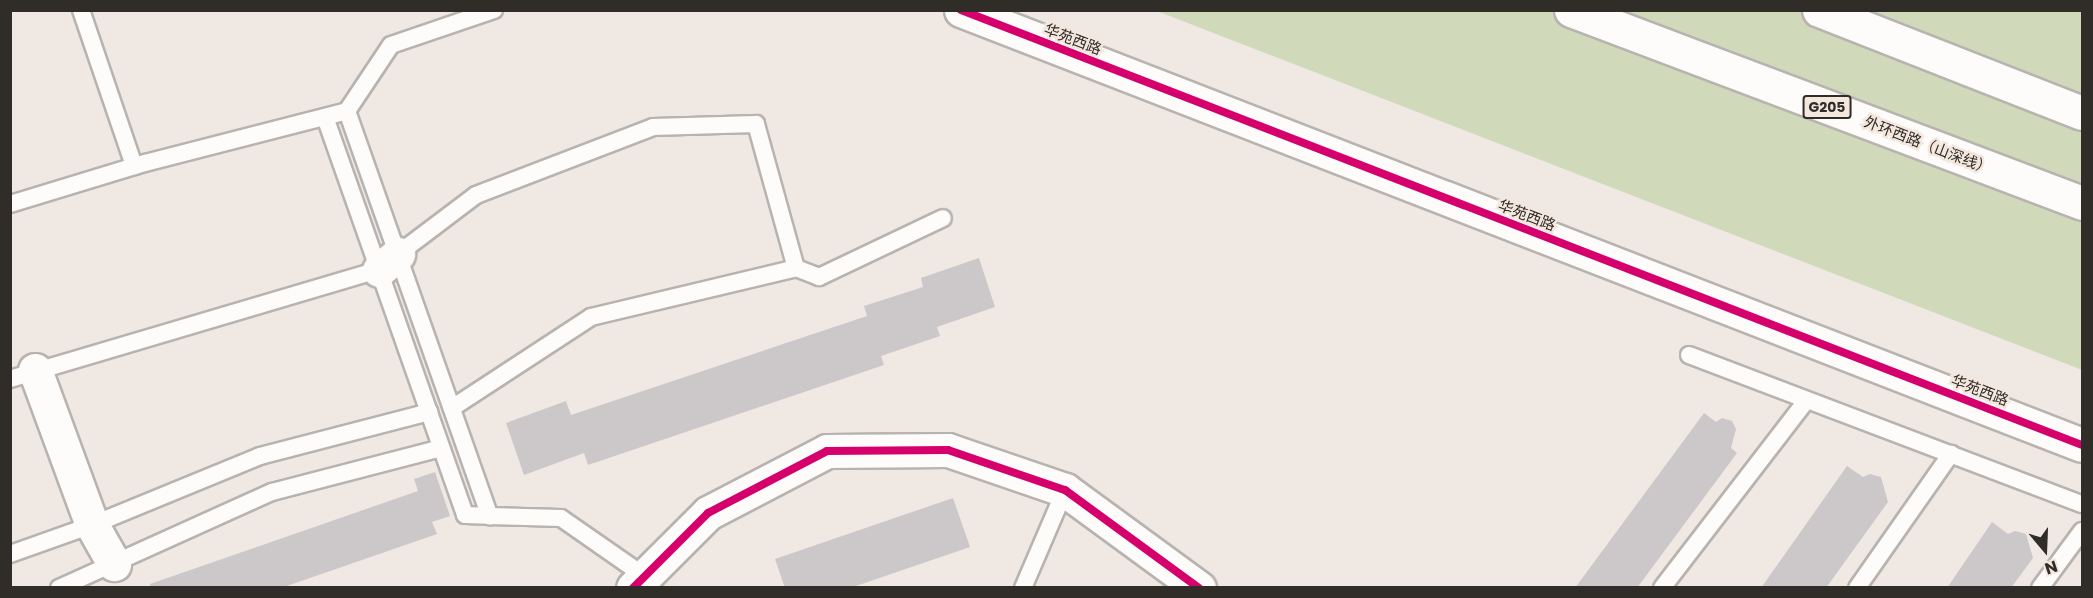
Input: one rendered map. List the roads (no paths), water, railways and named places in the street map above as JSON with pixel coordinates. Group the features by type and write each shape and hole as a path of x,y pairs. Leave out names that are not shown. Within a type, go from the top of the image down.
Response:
{"main road":[{"name":"华苑西路","path":"961,10 2082,445"},
{"name":"外环西路（山深线）","path":"1571,10 2082,203"},
{"path":"1820,10 2082,112"},
{"path":"23,374 92,525 114,564"},
{"path":"638,581 708,513 827,451 948,450 1065,490 1199,588"}],"lane":[{"path":"81,10 134,166"},
{"path":"10,204 134,166 347,111 392,45 494,10"},
{"path":"347,111 429,412 465,515 561,518 638,581"},
{"path":"325,117 452,408 490,516"},
{"path":"23,374 388,262 476,195 653,127 756,123 795,268"},
{"path":"452,408 591,317 795,268 819,277 943,218"},
{"path":"1689,355 2082,504"},
{"path":"1662,588 1807,400"},
{"path":"10,554 92,525 260,456 429,412"},
{"path":"59,588 273,492 441,448"},
{"path":"1857,588 1951,454"},
{"path":"1023,588 1065,490"},
{"path":"2040,588 2082,531"}]}
